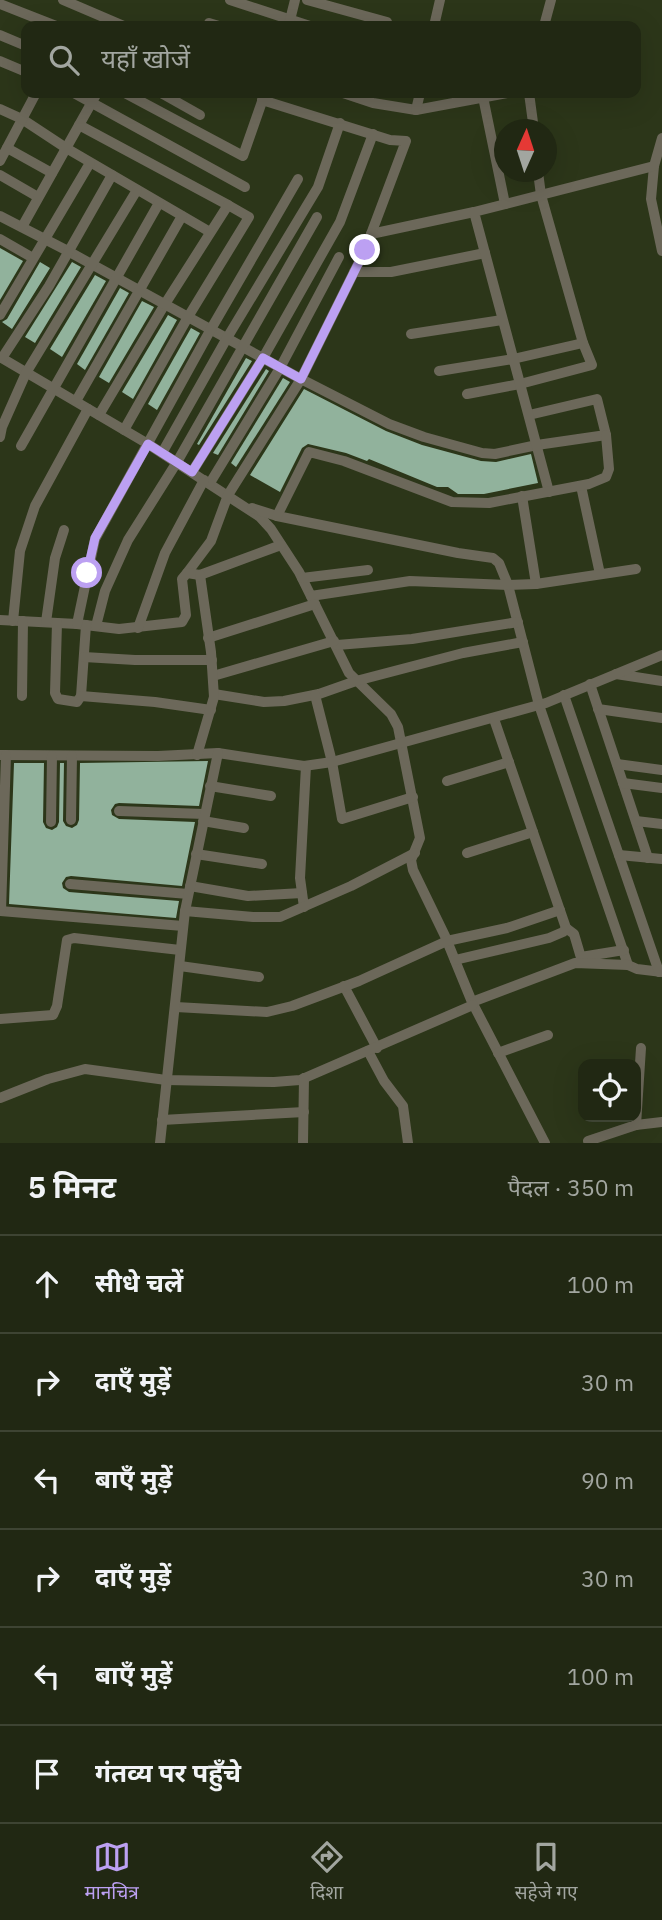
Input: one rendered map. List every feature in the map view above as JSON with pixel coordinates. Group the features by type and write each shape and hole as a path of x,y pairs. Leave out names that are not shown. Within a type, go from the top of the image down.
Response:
{"street":[{"path":"63,0 112,21"},
{"path":"230,0 284,21"},
{"path":"290,21 295,0"},
{"path":"307,0 383,21"},
{"path":"436,21 440,0"},
{"path":"545,21 551,0"},
{"path":"0,4 43,21"},
{"path":"0,35 21,44"},
{"path":"0,61 21,70"},
{"path":"0,161 33,98"},
{"path":"22,227 94,98"},
{"path":"97,98 245,187"},
{"path":"134,98 243,156 262,98"},
{"path":"170,98 200,115"},
{"path":"0,620 119,629 182,622 186,615 182,579 211,541 228,495 301,379 371,234 406,141 390,140 269,98"},
{"path":"358,98 416,110 478,98"},
{"path":"416,110 419,98"},
{"path":"483,98 505,204"},
{"path":"531,98 533,119"},
{"path":"0,109 22,119 90,163 211,232"},
{"path":"162,453 317,187 340,123"},
{"path":"79,125 249,217 124,430"},
{"path":"192,472 263,358 340,222 373,134"},
{"path":"662,138 654,166 651,198 658,215 662,251"},
{"path":"7,148 52,173"},
{"path":"0,315 90,163"},
{"path":"371,234 474,212 654,166"},
{"path":"0,175 38,197"},
{"path":"112,175 69,251 1,358 207,481 243,504 271,528 302,578 342,662 356,681 391,714 401,743 420,838 411,860 413,870 447,941 472,1004 545,1143"},
{"path":"64,530 55,558 51,623 55,693 58,699 77,702 81,696 95,538 298,178"},
{"path":"467,394 520,384 592,365 583,343 539,182"},
{"path":"0,435 26,373 94,265 137,190"},
{"path":"21,446 159,203"},
{"path":"99,415 228,205"},
{"path":"474,212 549,492"},
{"path":"0,216 301,379 389,424 424,437 495,454 606,435"},
{"path":"76,401 182,216"},
{"path":"86,625 128,540 177,463 317,217"},
{"path":"0,239 33,258"},
{"path":"354,272 391,272 485,253"},
{"path":"138,628 165,554 207,481 280,368 339,257"},
{"path":"411,334 502,320"},
{"path":"439,371 513,359 583,343"},
{"path":"277,516 309,452 344,461 452,502 489,503 581,486 607,477 609,469 606,435 597,399 529,415"},
{"path":"22,696 18,621 20,551 35,506 88,409"},
{"path":"581,486 600,574"},
{"path":"522,496 536,584"},
{"path":"243,504 277,516 493,558 499,563 508,585 539,705 628,965"},
{"path":"187,573 200,575 281,545"},
{"path":"208,638 313,600 410,581 536,584 636,569"},
{"path":"302,578 368,570"},
{"path":"197,755 214,694 200,575"},
{"path":"213,676 335,643 412,639 518,622"},
{"path":"214,694 264,702 284,701 315,695 356,681 463,653 523,642"},
{"path":"183,926 0,911 3,755 52,757 218,753 306,766 332,762 539,705 662,655"},
{"path":"84,657 212,660"},
{"path":"613,674 662,681"},
{"path":"590,684 648,858"},
{"path":"315,695 332,762 342,819 413,797"},
{"path":"564,695 661,972 582,960"},
{"path":"81,696 211,710"},
{"path":"598,709 662,718"},
{"path":"494,719 566,928 574,934 582,960"},
{"path":"160,1143 185,911 218,753"},
{"path":"71,820 72,756"},
{"path":"51,822 52,757"},
{"path":"447,781 509,762"},
{"path":"617,764 662,770"},
{"path":"304,907 300,878 306,766"},
{"path":"623,783 662,788"},
{"path":"210,786 271,796"},
{"path":"118,811 203,817 244,828"},
{"path":"636,821 662,824"},
{"path":"467,853 533,832"},
{"path":"185,911 271,918 304,907 384,870 415,852"},
{"path":"196,854 262,864"},
{"path":"619,855 662,859"},
{"path":"70,884 248,896 302,894"},
{"path":"176,1007 267,1012 292,1006 447,941 507,928 560,910"},
{"path":"455,960 549,938 566,928"},
{"path":"0,1019 53,1015 57,1006 67,940 74,937 180,950"},
{"path":"0,1098 57,1076 85,1069 166,1080 274,1082 304,1078 472,1004 582,960 624,950"},
{"path":"180,966 259,977"},
{"path":"344,986 373,1049 384,1081 403,1106 408,1143"},
{"path":"498,1053 548,1035"},
{"path":"636,1125 640,1048"},
{"path":"303,1143 304,1078"},
{"path":"162,1119 304,1112"},
{"path":"588,1141 636,1125 662,1122"}],"building":[{"path":"0,248 23,261 0,300"},
{"path":"40,262 50,268 12,329 2,322 7,319"},
{"path":"72,262 81,267 35,343 25,337"},
{"path":"95,275 106,281 62,357 50,349"},
{"path":"120,288 129,293 85,370 77,364"},
{"path":"142,301 154,307 109,383 99,377"},
{"path":"168,315 177,320 133,399 122,392"},
{"path":"191,328 200,333 157,410 148,404"},
{"path":"246,358 252,361 199,445 197,444"},
{"path":"266,369 269,371 218,455 213,453"},
{"path":"283,378 290,382 236,467 231,463"},
{"path":"304,389 386,431 422,445 481,461 496,462 531,454 538,483 484,494 458,494 448,487 437,487 369,459 367,461 308,444 302,448 280,492 250,475"},
{"path":"208,761 199,806 119,803 111,810 112,815 119,819 195,822 182,886 71,876 66,877 62,883 63,888 69,892 179,901 176,918 9,904 14,763 44,763 43,822 46,828 52,830 59,822 60,763 64,763 63,821 66,826 72,828 79,820 80,763"}],"route":[{"path":"87,573 95,538 148,444 192,472 263,358 301,379 365,250"}]}
